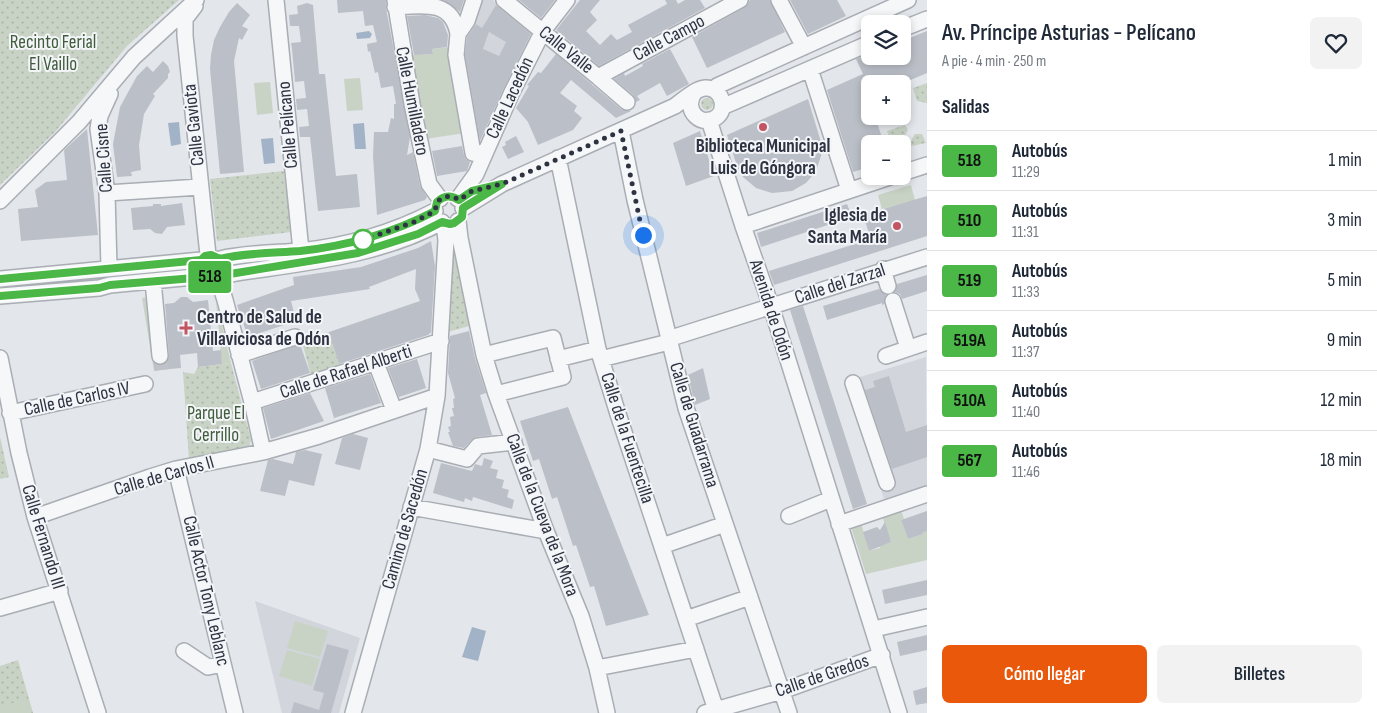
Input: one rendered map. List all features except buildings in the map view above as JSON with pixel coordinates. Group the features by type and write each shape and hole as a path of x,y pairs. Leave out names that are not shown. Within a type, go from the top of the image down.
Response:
{"street":[{"path":"0,201 79,122 134,57 196,0"},
{"name":"Calle Gaviota","path":"200,0 185,19 200,187 212,266 225,300 263,452"},
{"name":"Calle Pelícano","path":"276,0 301,251"},
{"path":"458,34 466,21 474,0"},
{"name":"Calle Valle","path":"504,0 627,102"},
{"name":"Calle Lacedón","path":"450,210 476,174 485,151 543,31 567,0"},
{"name":"Calle Campo","path":"598,77 740,0"},
{"path":"779,0 804,47"},
{"path":"715,90 717,86 908,0"},
{"path":"395,4 435,5 448,11 456,22 458,34 456,55 473,153 479,154 485,151"},
{"name":"Calle Humilladero","path":"395,4 412,104 429,184 450,210"},
{"path":"911,25 927,19"},
{"path":"722,107 861,47"},
{"name":"Calle Cisne","path":"109,268 107,193 98,128 100,116 107,99 134,57"},
{"path":"810,69 848,190"},
{"path":"0,279 109,268 212,266 364,240 450,210 558,158 675,106 696,92 705,88 715,90 721,98 722,107 718,116 709,120 696,117 691,109 691,100 696,92"},
{"path":"675,106 691,109"},
{"name":"Avenida de Odón","path":"709,120 771,306 899,713"},
{"name":"Calle de Guadarrama","path":"621,131 635,200 686,408 789,713"},
{"name":"Calle de la Fuentecilla","path":"558,158 599,354 696,649 712,712"},
{"path":"911,170 927,165"},
{"path":"476,174 486,188"},
{"path":"212,266 230,274 358,253 418,234 472,191 502,184"},
{"path":"743,226 864,185"},
{"path":"107,193 200,187"},
{"name":"Calle de la Cueva de la Mora","path":"450,210 460,238 484,355 496,394 546,531 582,616 597,668 607,713"},
{"name":"Camino de Sacedón","path":"353,713 428,449 437,396 446,240 450,210"},
{"name":"Calle del Zarzal","path":"558,358 635,350 883,269 927,257"},
{"path":"0,296 194,278 212,266"},
{"path":"883,269 888,286"},
{"path":"153,281 160,356"},
{"path":"893,301 908,348"},
{"path":"239,355 295,337"},
{"path":"484,355 553,338 563,377 496,394"},
{"name":"Calle de Rafael Alberti","path":"252,402 441,341"},
{"path":"886,356 927,342"},
{"name":"Calle Fernando III","path":"0,358 10,414 35,517 98,713"},
{"path":"376,362 394,410"},
{"path":"853,382 887,483"},
{"name":"Calle de Carlos IV","path":"10,414 144,384"},
{"name":"Calle de Carlos II","path":"35,517 176,469 263,452 318,436 437,396"},
{"path":"428,449 467,459 478,446 514,442"},
{"name":"Calle Actor Tony Leblanc","path":"176,469 235,713"},
{"path":"839,524 927,494"},
{"path":"789,516 831,500"},
{"path":"411,507 546,531"},
{"path":"662,546 725,524"},
{"path":"0,608 60,590"},
{"path":"686,619 750,597"},
{"path":"874,629 927,617"},
{"path":"597,668 696,649"},
{"path":"184,651 208,667 223,664"},
{"name":"Calle de Gredos","path":"712,712 782,692 882,655"}],"shaded area":[{"path":"479,0 493,0 497,4 482,28 470,21"},
{"path":"489,32 508,40 496,62 483,49"},
{"path":"926,357 927,485 884,499 847,381"},
{"path":"255,601 360,638 339,713 282,713"}],"green space":[{"name":"Recinto Ferial El Vaillo","path":"0,0 179,0 127,46 55,132 0,185"},
{"path":"450,47 465,133 425,139 408,55 433,54 432,49"},
{"path":"360,78 363,110 347,111 344,79"},
{"path":"270,82 273,113 257,115 254,83"},
{"path":"927,83 927,103 917,101 913,88"},
{"path":"705,98 709,98 713,104 709,110 705,110 701,106 701,102"},
{"path":"905,125 908,130 905,135 889,135 887,131"},
{"path":"915,134 922,134 926,143 911,146 911,140"},
{"path":"284,171 291,232 217,241 210,179"},
{"path":"911,185 915,200 882,209 878,195"},
{"path":"452,243 472,325 448,332"},
{"path":"196,265 197,271 0,291 0,284"},
{"path":"150,297 158,370 154,371 142,298"},
{"path":"216,301 231,363 222,364"},
{"path":"329,332 341,370 312,379 302,342"},
{"name":"Parque El Cerrillo","path":"231,363 251,440 249,447 189,459 183,372 194,374 198,367"},
{"path":"0,437 9,477 0,479"},
{"path":"901,510 904,519 901,520 908,539 927,531 927,560 866,574 851,527 861,523 869,551 880,548 880,546 891,542 882,516"},
{"path":"295,621 328,631 320,657 287,648"},
{"path":"287,650 320,659 312,686 279,676"},
{"path":"18,660 33,713 0,713 0,666"},
{"path":"27,699 31,713 0,713 0,707"}],"water":[{"path":"369,31 372,34 370,38 357,39 356,33"},
{"path":"179,122 181,144 171,146 168,123"},
{"path":"364,123 366,149 355,149 353,124"},
{"path":"273,138 275,163 264,164 261,139"},
{"path":"472,627 486,631 478,661 462,657"}],"tunnel":[{"path":"160,356 162,370"}],"bus line":[{"name":"518","path":"0,279 201,260 205,256 211,255 220,259 312,250 340,245 364,240 414,222 435,211 437,202 446,196 453,196 459,200 472,191 502,184 463,208 462,217 454,223 444,224 442,222 418,234 358,253 230,274 220,272 214,277 204,275 194,278 110,285 99,288 0,296"}],"place":[{"name":"Biblioteca Municipal Luis de Góngora","path":"763,127"},
{"name":"Iglesia de Santa María","path":"897,226"},
{"name":"Centro de Salud de Villaviciosa de Odón","path":"186,328"}],"route":[{"path":"363,240 414,222 435,211 437,202 446,196 453,196 459,200 472,191 502,184 621,131 643,235"}]}
